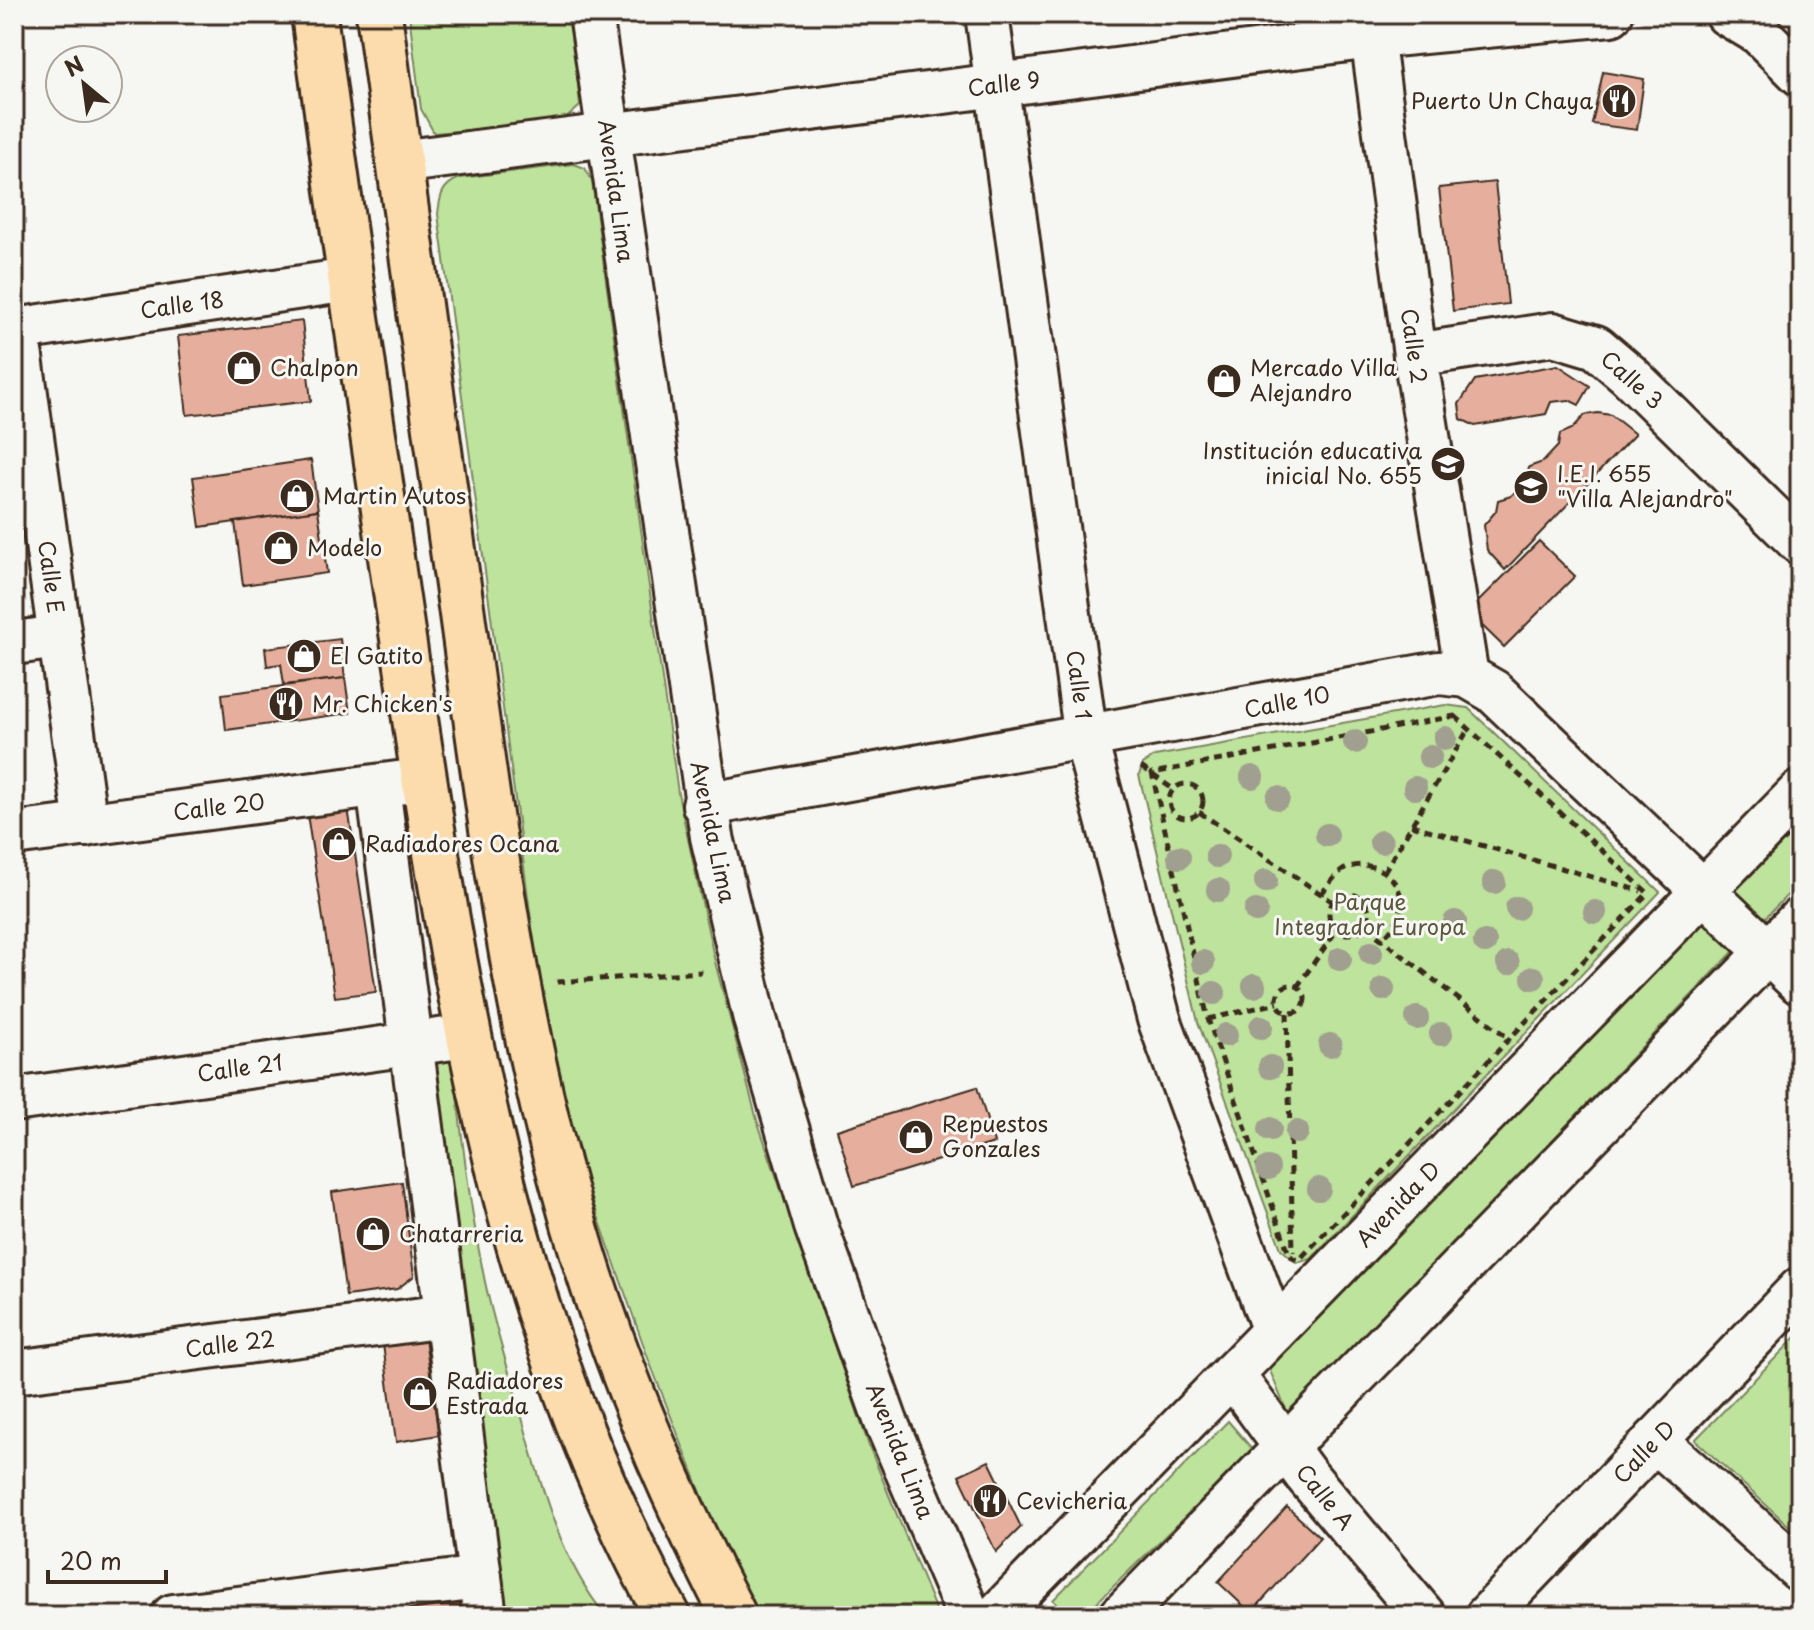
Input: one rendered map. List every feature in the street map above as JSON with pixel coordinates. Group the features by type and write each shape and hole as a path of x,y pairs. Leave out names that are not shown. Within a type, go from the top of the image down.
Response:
{"main road":[{"path":"314,14 349,280 424,779 467,1036 507,1209 535,1299 592,1452 668,1616"},
{"path":"379,14 496,857 518,985 557,1164 591,1279 649,1435 734,1616"}],"street":[{"name":"Avenida Lima","path":"591,14 704,805 755,1019 816,1226 886,1422 969,1616"},
{"name":"Calle 1","path":"987,14 1086,739 1159,1019 1274,1331"},
{"name":"Calle 9","path":"398,162 998,85 1370,25 1611,14"},
{"path":"1727,14 1759,33 1800,74"},
{"name":"Calle 2","path":"1370,25 1415,355 1467,676"},
{"name":"Calle 18","path":"16,329 349,280"},
{"name":"Calle E","path":"16,329 86,825"},
{"name":"Calle 3","path":"1415,355 1553,334 1596,347 1628,374 1800,543"},
{"path":"14,643 60,637"},
{"name":"Calle 10","path":"704,805 1086,739 1439,673 1467,676"},
{"path":"1467,676 1493,691 1800,983"},
{"name":"Calle 20","path":"14,834 424,779"},
{"path":"173,1616 483,1597 378,786"},
{"name":"Avenida D","path":"996,1616 1800,792"},
{"path":"1121,1616 1800,919"},
{"name":"Calle 21","path":"14,1100 467,1036"},
{"name":"Calle D","path":"1487,1616 1800,1289"},
{"name":"Calle 22","path":"14,1372 446,1316"},
{"name":"Calle A","path":"1232,1374 1286,1446 1424,1616"},
{"path":"1655,1440 1800,1570"}],"path":[{"path":"1455,716 1648,893 1300,1259 1294,1259 1289,1254 1208,1019 1152,773 1455,716"},
{"path":"1384,872 1469,728"},
{"path":"1189,783 1198,788 1203,804 1199,812 1183,818 1175,814 1169,806 1173,789 1189,783"},
{"path":"1199,812 1333,902"},
{"path":"1411,825 1648,893 1703,891"},
{"path":"1321,894 1344,870 1357,866 1384,872 1394,881 1402,904 1400,917 1382,940"},
{"path":"1341,895 1362,898 1369,906 1366,927 1346,935 1336,931 1330,923 1328,912 1333,902 1341,895"},
{"path":"1366,927 1509,1038"},
{"path":"1297,987 1336,931"},
{"path":"518,985 710,971"},
{"path":"1278,1003 1281,990 1288,986 1297,987 1305,997 1304,1006 1296,1013 1287,1013"},
{"path":"1208,1019 1278,1003"},
{"path":"1274,1331 1294,1259 1287,1013 1278,1003"}],"green space":[{"path":"409,14 571,14 580,106 562,122 434,133 421,109"},
{"path":"574,164 585,168 592,181 678,793 715,962 757,1120 869,1446 938,1616 759,1616 714,1526 648,1358 581,1168 541,996 438,214 443,192 460,178"},
{"name":"Parque Integrador Europa","path":"1445,705 1468,708 1660,892 1311,1259 1297,1263 1281,1249 1198,1022 1139,775 1143,764 1155,756"},
{"path":"1800,808 1800,882 1763,920 1726,882"},
{"path":"1698,909 1737,948 1288,1415 1269,1368"},
{"path":"453,1060 474,1219 496,1326 553,1520 576,1571 606,1616 507,1616 430,1064"},
{"path":"1800,1333 1800,1536 1695,1440"},
{"path":"1228,1421 1253,1450 1083,1616 1069,1616 1053,1600"}],"building":[{"name":"Puerto Un Chaya","path":"1603,72 1644,79 1637,130 1592,124"},
{"path":"1495,182 1508,304 1453,311 1439,188"},
{"name":"Chalpon","path":"302,321 311,401 187,415 178,336"},
{"path":"1558,365 1590,386 1579,405 1569,400 1551,402 1546,414 1475,426 1461,419 1459,404 1475,380"},
{"path":"1585,415 1611,415 1635,434 1505,570 1487,550 1484,525 1496,511 1498,500 1511,496 1527,481 1529,467 1543,462 1558,446 1560,434 1572,429"},
{"path":"311,460 318,510 200,527 193,477"},
{"name":"Modelo","path":"318,510 327,573 243,585 235,522"},
{"path":"1539,541 1575,576 1504,647 1468,612"},
{"name":"El Gatito","path":"340,639 345,678 284,685 281,664 267,666 265,648"},
{"name":"Mr. Chicken's","path":"345,678 350,713 226,730 222,694"},
{"path":"348,808 376,992 335,997 307,814"},
{"name":"Repuestos Gonzales","path":"977,1087 994,1143 854,1186 837,1130"},
{"name":"Chatarreria","path":"402,1182 414,1276 397,1289 346,1296 332,1192"},
{"path":"425,1338 439,1435 396,1442 383,1344"},
{"name":"Cevicheria","path":"989,1461 1021,1527 996,1552 959,1475"},
{"path":"1287,1507 1320,1537 1251,1613 1218,1582"},
{"path":"459,1593 462,1616 350,1616 349,1610"},
{"path":"1045,1605 1056,1616 1035,1616"}],"place":[{"name":"Puerto Un Chaya","path":"1619,101"},
{"name":"Chalpon","path":"244,368"},
{"name":"Mercado Villa Alejandro","path":"1224,381"},
{"name":"Institución educativa inicial No. 655","path":"1448,464"},
{"name":"I.E.I. 655 \"Villa Alejandro\"","path":"1531,487"},
{"name":"Martin Autos","path":"297,496"},
{"name":"Modelo","path":"281,548"},
{"name":"El Gatito","path":"304,656"},
{"name":"Mr. Chicken's","path":"286,704"},
{"name":"Radiadores Ocana","path":"339,844"},
{"name":"Repuestos Gonzales","path":"916,1137"},
{"name":"Chatarreria","path":"373,1234"},
{"name":"Radiadores Estrada","path":"420,1394"},
{"name":"Cevicheria","path":"990,1501"}]}
